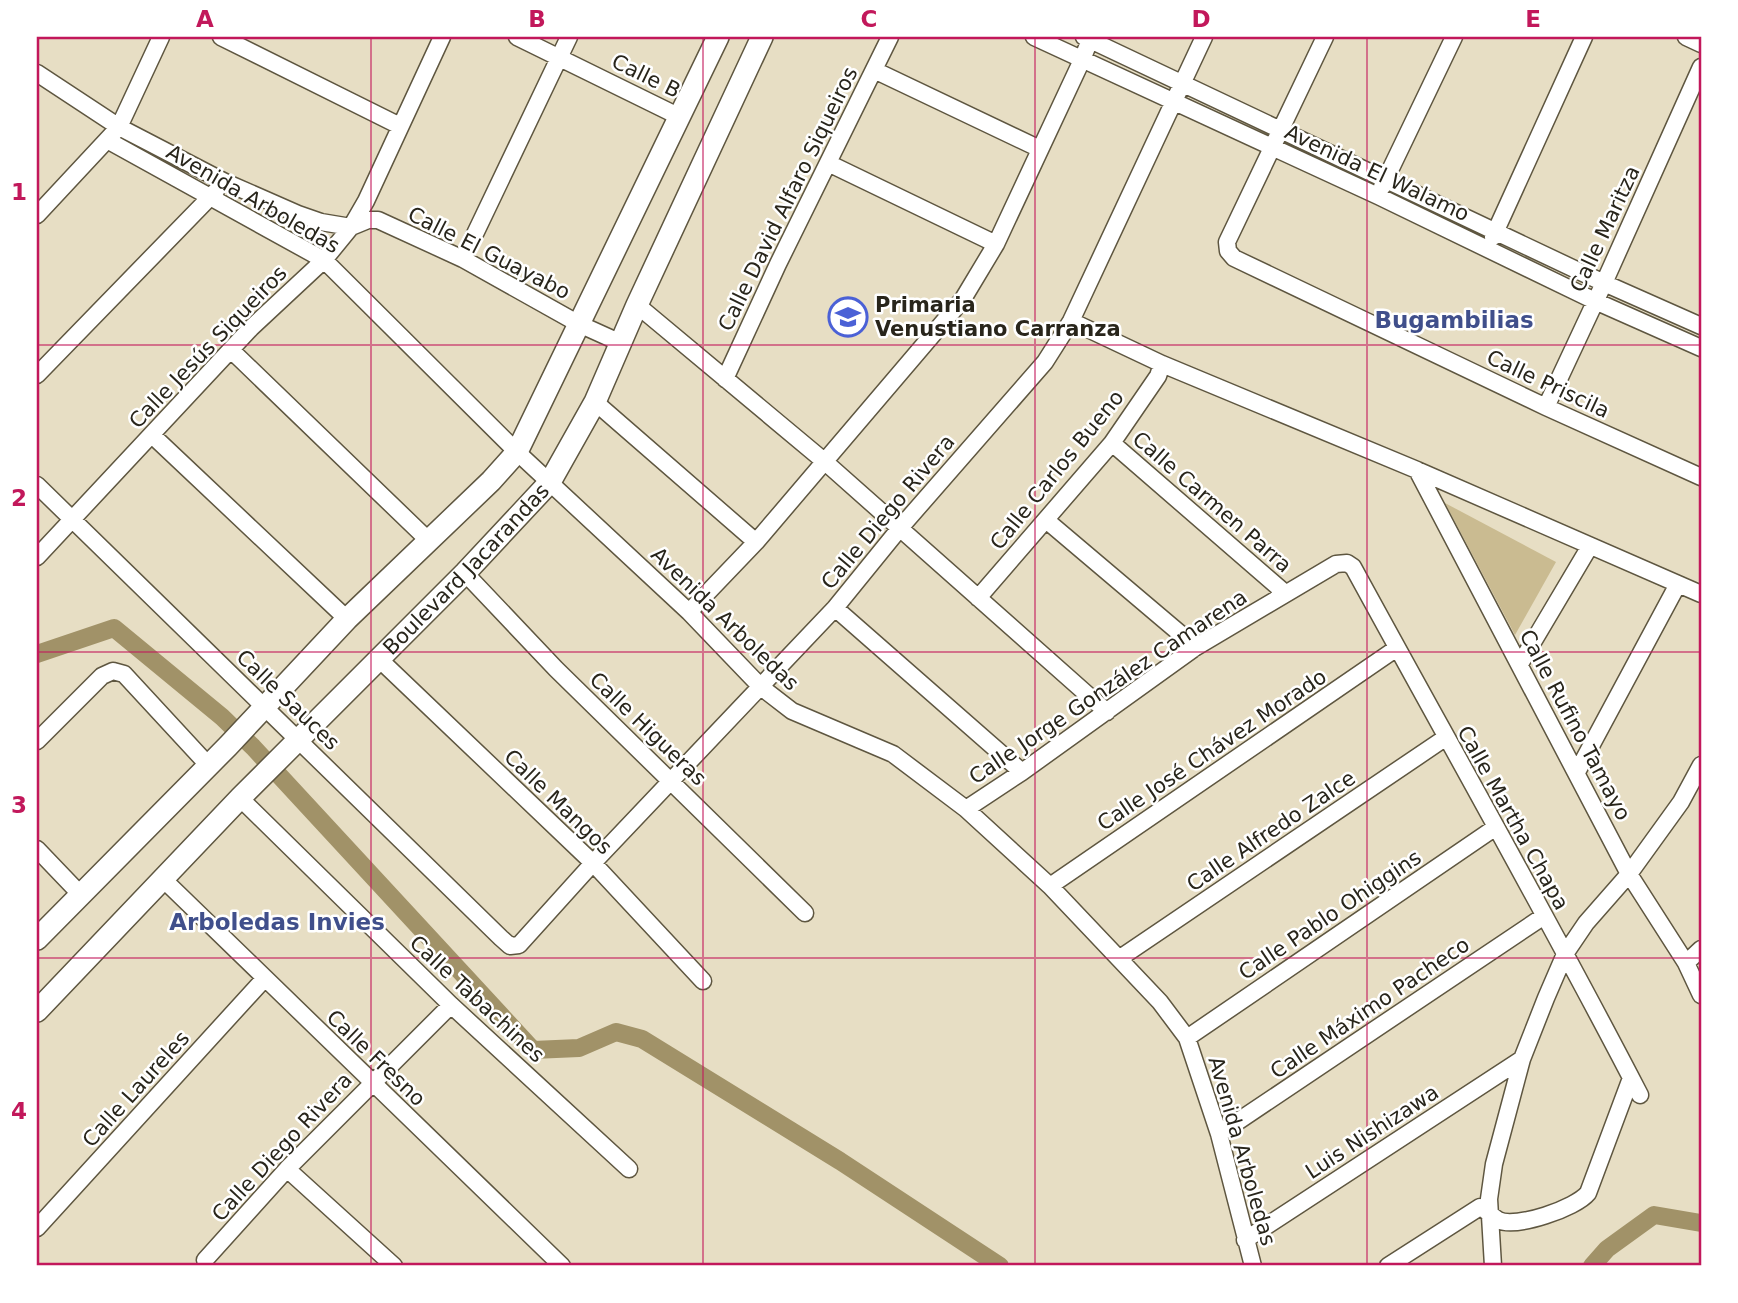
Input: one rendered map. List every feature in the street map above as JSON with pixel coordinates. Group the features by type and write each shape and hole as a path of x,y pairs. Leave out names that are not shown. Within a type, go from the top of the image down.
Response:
{"main road":[{"name":"Boulevard Jacarandas","path":"37,939 209,766 347,619 491,481 517,452 718,37"},
{"name":"Boulevard Jacarandas","path":"37,1011 262,775 465,573 550,482 596,402 637,305 762,37"}],"street":[{"path":"37,215 119,127 161,37"},
{"path":"221,37 400,126"},
{"name":"Calle Jesús Siqueiros","path":"37,557 251,328 324,260 351,227 366,201 442,37"},
{"name":"Calle B","path":"517,37 680,117"},
{"path":"463,259 569,37"},
{"name":"Calle David Alfaro Siqueiros","path":"725,379 890,37"},
{"name":"Avenida El Walamo","path":"1034,37 1378,196 1595,301 1701,348"},
{"name":"Calle Diego Rivera","path":"510,946 519,946 593,863 835,607 1045,362 1071,321 1204,37"},
{"path":"1271,147 1325,37"},
{"path":"1378,196 1454,37"},
{"path":"1487,249 1584,37"},
{"path":"1686,37 1701,44"},
{"path":"689,612 756,542 963,299 996,244 1082,60 1088,38"},
{"name":"Avenida El Walamo","path":"1088,38 1604,283 1701,326"},
{"name":"Calle Maritza","path":"1546,407 1701,67"},
{"path":"874,70 1040,149"},
{"name":"Calle El Guayabo","path":"37,73 119,127 225,182 321,222 351,227 368,220 378,220 463,259 579,324 621,343"},
{"name":"Avenida Arboledas","path":"107,140 324,260 517,452 689,612 761,687 792,711 893,754 966,809 1050,886 1160,1002 1187,1038 1219,1134 1253,1266"},
{"name":"Calle Priscila","path":"1271,147 1227,242 1228,251 1234,258 1546,407 1701,477"},
{"path":"828,163 996,244"},
{"path":"37,375 225,182"},
{"path":"637,305 824,461 1107,712"},
{"path":"1071,321 1162,363 1417,470 1701,594"},
{"path":"231,350 428,540"},
{"name":"Calle Carlos Bueno","path":"978,598 1112,443 1158,376 1162,363"},
{"path":"596,402 756,542"},
{"path":"152,435 347,619"},
{"name":"Calle Carmen Parra","path":"1112,443 1285,593"},
{"name":"Calle Rufino Tamayo","path":"1417,470 1629,874 1686,963 1701,995"},
{"name":"Calle Sauces","path":"37,485 510,946"},
{"path":"1046,520 1196,648"},
{"path":"1520,664 1590,546"},
{"name":"Calle Jorge González Camarena","path":"966,809 1196,648 1336,564 1347,563"},
{"name":"Calle Martha Chapa","path":"1347,563 1353,567 1496,827 1640,1096"},
{"name":"Calle Higueras","path":"465,573 556,669 804,913"},
{"path":"1577,772 1678,584"},
{"path":"835,607 1022,772"},
{"name":"Calle José Chávez Morado","path":"1050,886 1397,648"},
{"name":"Calle Mangos","path":"378,659 593,863 703,981"},
{"path":"37,741 102,676 113,671 124,674 209,766"},
{"name":"Calle Alfredo Zalce","path":"1120,958 1445,738"},
{"path":"1493,1266 1490,1212 1493,1164 1522,1059 1565,954 1586,923 1629,874 1681,802 1701,765"},
{"name":"Calle Tabachines","path":"240,798 451,1005 629,1169"},
{"name":"Calle Pablo Ohiggins","path":"1187,1038 1496,827"},
{"path":"37,849 82,896"},
{"name":"Calle Fresno","path":"163,878 562,1266"},
{"name":"Calle Máximo Pacheco","path":"1219,1134 1544,916"},
{"path":"1686,963 1701,949"},
{"name":"Calle Laureles","path":"37,1228 265,978"},
{"name":"Calle Diego Rivera","path":"205,1260 287,1169 451,1005"},
{"name":"Luis Nishizawa","path":"1245,1240 1522,1059"},
{"path":"1388,1266 1479,1207 1500,1221 1522,1220 1545,1216 1583,1198 1588,1193 1631,1078"},
{"path":"287,1169 394,1266"}],"shaded area":[{"path":"1445,503 1556,562 1515,635"}],"waterway":[{"path":"37,654 114,628 222,717 253,747 533,1050 579,1048 616,1032 642,1039 840,1161 1000,1266"},
{"path":"1592,1266 1607,1249 1654,1215 1701,1223"}],"place":[{"name":"Primaria Venustiano Carranza","path":"848,317"}],"district":[{"name":"Bugambilias","path":"1454,320"},
{"name":"Arboledas Invies","path":"277,922"}]}
